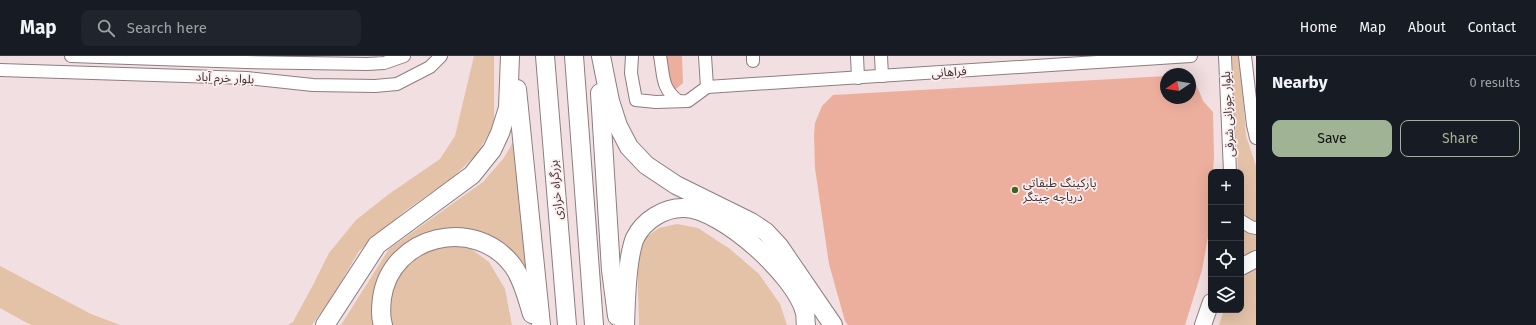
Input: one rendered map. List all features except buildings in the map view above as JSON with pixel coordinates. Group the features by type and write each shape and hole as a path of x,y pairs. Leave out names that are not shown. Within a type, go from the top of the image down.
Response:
{"highway":[{"path":"325,325 377,246 472,174 492,150 500,133 508,108 510,56"},
{"path":"514,56 541,325"},
{"name":"بزرگراه خرازی","path":"545,56 567,325"},
{"path":"574,56 594,325"},
{"path":"600,56 611,270 618,325"},
{"path":"600,56 610,101 618,126 629,147 646,165 676,185 751,222 766,232 779,246 833,325"},
{"path":"625,325 628,266 634,238 645,224 662,212 685,208 713,216 749,240 780,272 795,292 805,312 806,325"},
{"path":"383,325 380,307 383,291 388,276 396,264 412,250 426,242 442,237 460,236 489,245 501,253 514,266 522,282 535,325"}],"main road":[{"path":"1244,266 1256,260"},
{"path":"1203,325 1208,311"}],"street":[{"name":"بلوار خرم آباد","path":"71,56 246,62 283,59 384,63 404,56"},
{"name":"بلوار خرم آباد","path":"0,70 247,78 313,85 375,86 397,84 430,67 441,56"},
{"path":"632,56 631,73 636,100 656,102 688,100 707,87 705,56"},
{"path":"660,56 665,86 670,94 678,101"},
{"path":"857,56 858,78"},
{"path":"881,56 882,76"},
{"name":"فراهانی","path":"707,87 1191,56"},
{"name":"بلوار جوزانی شرقی","path":"1225,56 1230,169"},
{"name":"بلوار جوزانی شرقی","path":"1245,56 1253,125 1256,138"},
{"path":"246,62 247,78"},
{"path":"1244,223 1251,228 1256,228"}],"shaded area":[{"path":"474,56 494,56 494,124 477,154 452,178 406,210 359,251 334,294 312,325 288,325 293,322 329,253 356,220 389,194 440,159 455,136"},
{"path":"1232,56 1240,56 1246,136 1256,166 1256,221 1252,222 1244,219 1244,169 1238,169"},
{"path":"519,123 528,285 462,232 380,274 373,293 372,316 374,325 341,325 389,249 483,182 503,159 511,146"},
{"path":"677,224 698,228 730,249 759,274 780,304 787,325 639,325 637,250 645,238 659,228"},
{"path":"1244,228 1252,234 1256,233 1256,253 1244,258"},
{"path":"449,245 470,248 489,262 505,289 512,325 390,325 389,296 394,280 407,264 427,250"},
{"path":"0,266 91,314 120,325 32,325 27,323 0,308"},
{"path":"1256,268 1256,325 1219,325 1223,313 1244,313 1244,276"}],"place":[{"name":"پارکینگ طبقاتی دریاچه چیتگر","path":"1015,190"}]}
